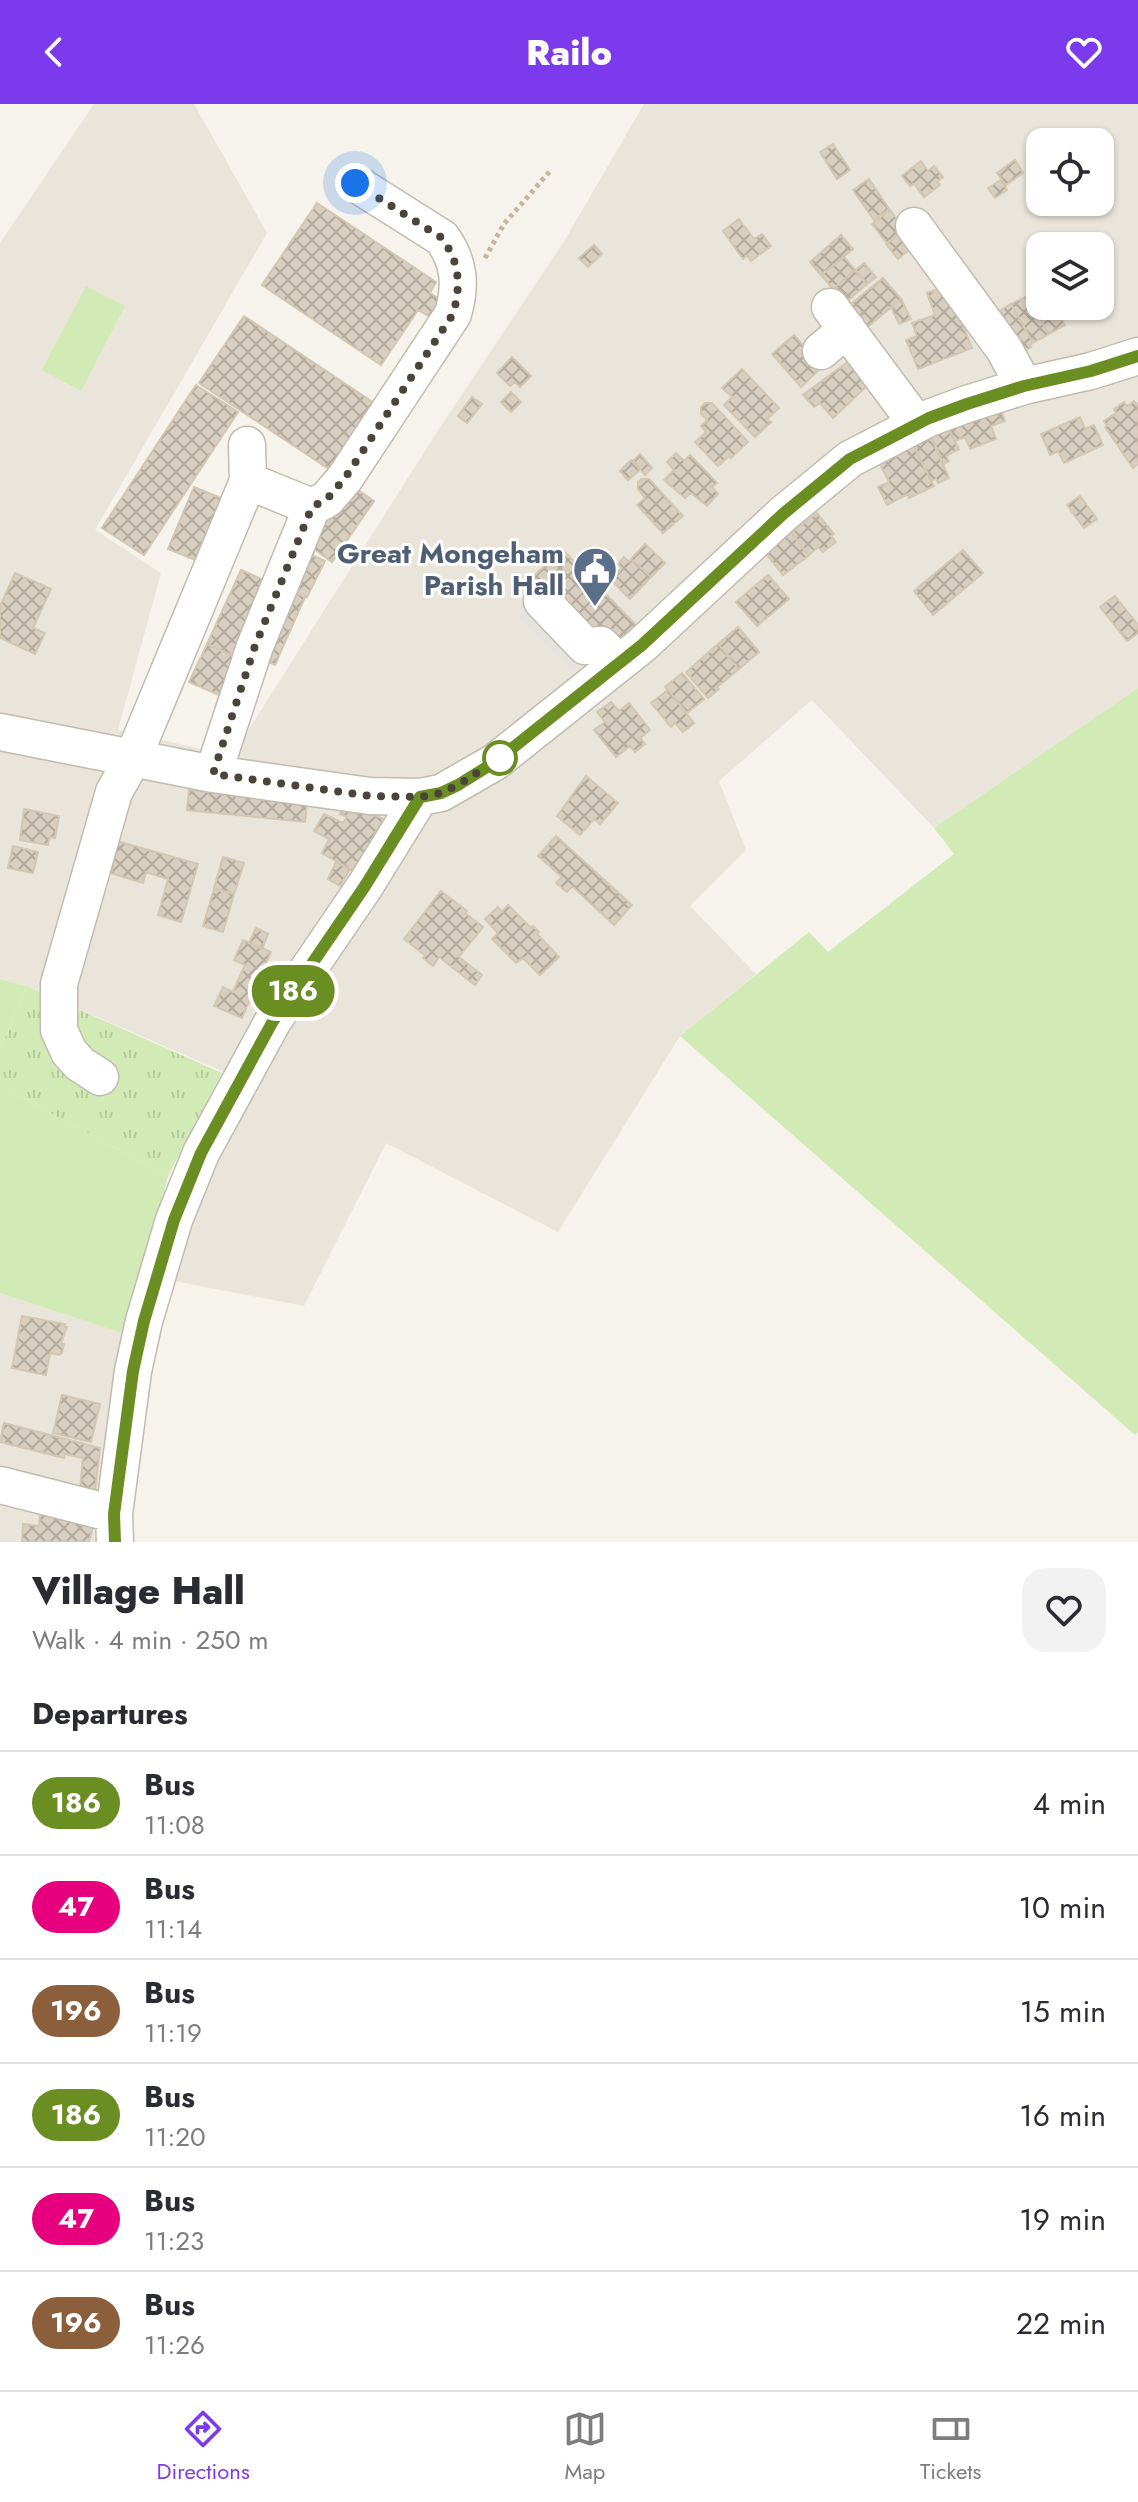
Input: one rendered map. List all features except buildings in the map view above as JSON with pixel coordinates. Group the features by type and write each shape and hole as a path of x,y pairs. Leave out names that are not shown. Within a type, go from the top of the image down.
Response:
{"street":[{"path":"213,774 255,646 312,507 327,499 345,478 453,314 459,292 458,272 442,238 355,183"},
{"path":"914,226 1004,349 1024,386"},
{"path":"833,329 923,421"},
{"path":"896,354 923,421"},
{"path":"0,732 213,774 370,796 420,797 441,793 495,762 619,663 783,514 850,459 923,421 1024,386 1091,371 1138,356"},
{"path":"100,1077 80,1064 69,1052 59,1030 59,984 114,792 133,758 248,481 247,445"},
{"path":"248,481 312,507"},
{"path":"542,601 585,646 601,645 619,663"},
{"path":"0,1485 114,1528 133,1371 144,1321 174,1220 201,1153 273,1021 365,886 420,797"}],"path":[{"path":"482,263 504,224 551,170"}],"shaded area":[{"path":"94,104 194,104 267,233 95,530 161,573 118,730 232,756 435,435 563,243 644,104 1138,104 1138,688 934,828 812,700 719,781 746,850 690,906 756,974 680,1036 558,1232 386,1143 304,1306 169,1280 202,1167 249,1083 26,986 0,979 0,243"},
{"path":"534,599 589,655 572,671 517,616"},
{"path":"0,1293 128,1335 111,1542 0,1542"}],"green space":[{"path":"86,286 125,306 81,391 42,370"},
{"path":"1138,688 1138,1432 1135,1435 680,1036 809,932 828,952 954,854 934,828"},
{"path":"0,979 26,986 0,1051"},
{"path":"26,986 222,1073 168,1176 0,1086 0,1051"},
{"path":"0,1086 168,1176 128,1335 0,1293"}],"bus line":[{"name":"186","path":"115,1542 114,1514 133,1371 144,1321 174,1220 201,1153 273,1021 365,886 420,797 441,793 495,762 642,645 783,514 850,459 929,418 967,404 1138,356"}],"place":[{"name":"Great Mongeham Parish Hall","path":"595,608"}],"route":[{"path":"355,183 442,238 458,272 459,292 453,314 345,478 327,499 312,507 255,646 213,774 370,796 420,797 441,793 458,785 500,758"}]}
